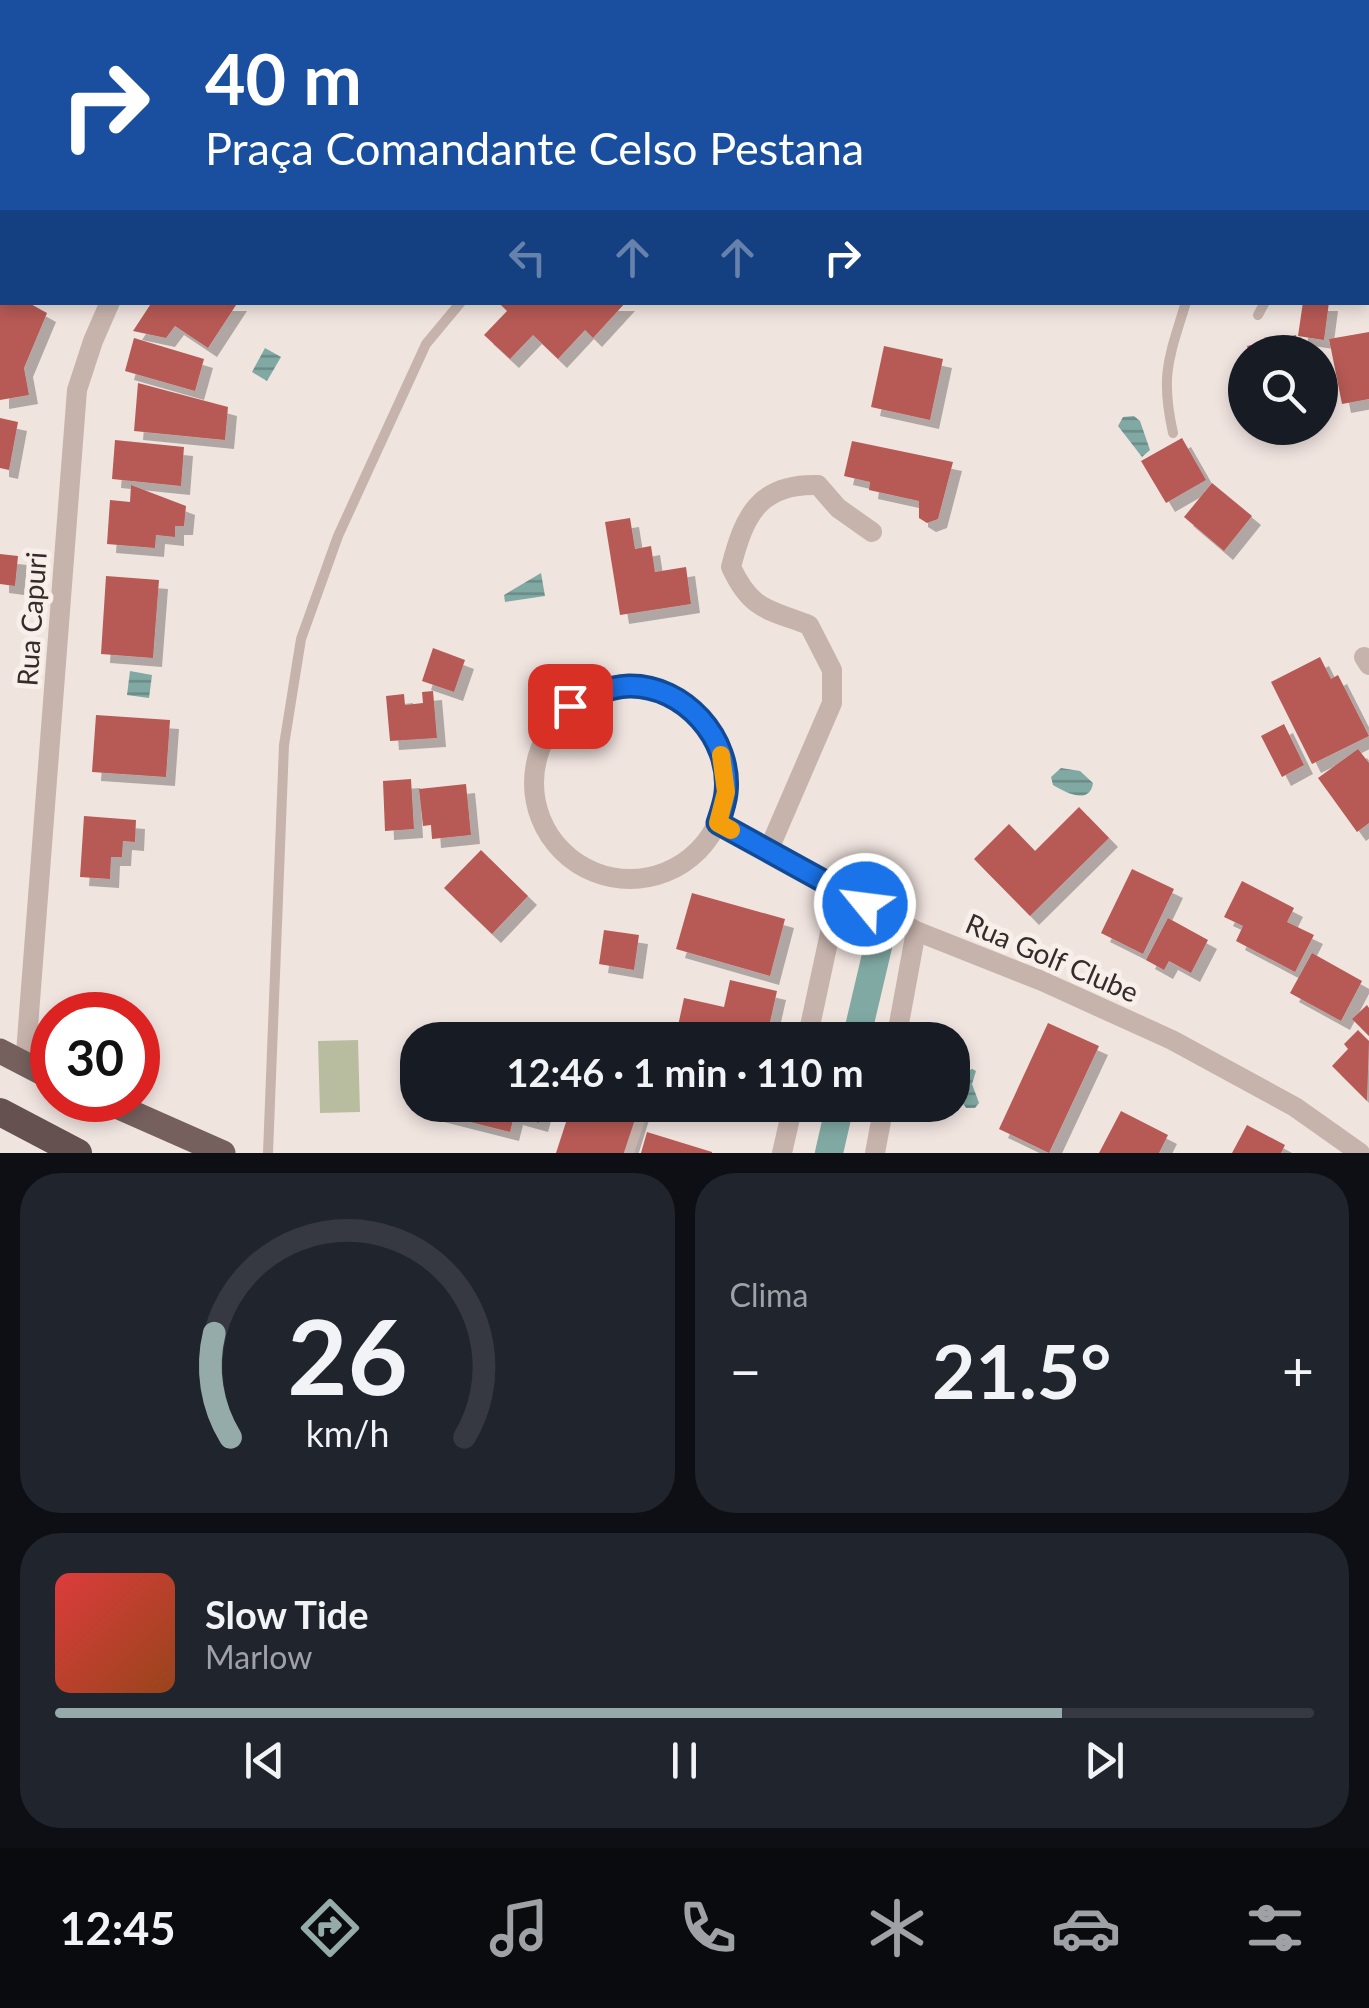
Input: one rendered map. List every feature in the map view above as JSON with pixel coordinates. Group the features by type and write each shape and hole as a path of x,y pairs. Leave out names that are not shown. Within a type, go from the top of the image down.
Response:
{"highway":[{"path":"0,1112 78,1153"}],"main road":[{"path":"0,1051 30,1068"},
{"path":"152,1122 223,1153"}],"street":[{"name":"Rua Capuri","path":"25,1066 77,390 109,305"},
{"path":"769,849 832,703 832,670 809,625 756,605 742,590 730,567 743,523 758,504 796,484 818,485 838,508 872,532"},
{"path":"630,686 662,691 690,707 711,731 724,760 726,792 718,823 701,850 675,869 645,879 613,878 583,868 558,848 541,821 533,790 536,758 549,729 570,706 599,691 630,686"},
{"name":"Rua Golf Clube","path":"718,823 916,931 1042,981 1172,1040 1295,1107 1360,1153"},
{"path":"811,1022 839,891"},
{"path":"899,1022 916,931"},
{"path":"782,1153 789,1122"},
{"path":"875,1153 881,1122"}],"lane":[{"path":"268,1153 284,745 301,640 338,536 426,344 458,305"},
{"path":"1174,433 1165,395 1166,368 1185,305"},
{"path":"1258,315 1263,305"},
{"path":"629,1153 639,1122"}],"green space":[{"path":"358,1040 360,1112 320,1113 318,1041"}],"water":[{"path":"265,348 281,357 267,381 252,372"},
{"path":"1134,416 1140,421 1150,450 1142,457 1118,426 1123,417"},
{"path":"541,573 545,596 505,602 504,595"},
{"path":"130,671 152,675 149,698 127,695"},
{"path":"1061,768 1080,771 1093,783 1091,790 1077,795 1053,785 1051,777"},
{"path":"970,1070 976,1071 972,1084 979,1103 975,1108 970,1108"}],"building":[{"path":"0,305 32,305 47,313 24,368 29,395 0,400"},
{"path":"150,305 236,305 208,348 175,326 166,338 133,331"},
{"path":"501,305 623,305 593,338 585,330 558,359 533,335 510,359 484,335 507,311"},
{"path":"1303,305 1329,305 1325,335 1298,335"},
{"path":"1369,332 1369,399 1342,404 1338,337"},
{"path":"134,338 204,359 195,391 125,371"},
{"path":"884,346 943,359 930,420 871,407"},
{"path":"138,383 228,407 225,440 134,431"},
{"path":"0,418 18,422 9,470 0,468"},
{"path":"1182,438 1206,480 1166,503 1141,461"},
{"path":"115,440 184,447 181,486 112,479"},
{"path":"852,441 953,462 938,519 927,523 919,518 919,501 869,490 870,482 844,476"},
{"path":"1212,483 1252,516 1224,551 1184,517"},
{"path":"131,485 186,506 184,526 175,526 175,537 156,535 155,548 107,544 110,500 130,502"},
{"path":"630,518 635,549 651,546 655,572 686,567 691,604 620,615 605,522"},
{"path":"0,554 18,556 15,586 0,584"},
{"path":"106,576 159,580 153,658 101,654"},
{"path":"433,648 465,660 454,692 422,681"},
{"path":"1320,657 1331,679 1338,675 1369,736 1312,764 1271,682"},
{"path":"433,691 437,738 390,741 386,696 404,694 405,705 423,703 422,692"},
{"path":"96,715 170,720 166,777 92,772"},
{"path":"1284,724 1304,765 1282,777 1261,736"},
{"path":"1358,749 1369,763 1369,823 1357,832 1318,778"},
{"path":"411,779 414,829 385,831 383,781"},
{"path":"466,784 471,835 432,839 431,825 423,826 419,789"},
{"path":"1079,807 1109,838 1030,916 974,859 1009,824 1035,851"},
{"path":"84,816 136,820 135,842 123,841 122,857 111,857 110,879 80,877"},
{"path":"481,850 528,896 492,934 444,888"},
{"path":"1132,869 1174,889 1143,954 1101,933"},
{"path":"1242,881 1294,908 1287,922 1314,935 1295,972 1236,941 1243,926 1224,917"},
{"path":"692,893 785,919 770,976 676,949"},
{"path":"1168,918 1208,940 1191,973 1169,961 1164,970 1146,960"},
{"path":"604,930 639,935 634,970 599,964"},
{"path":"1312,953 1362,981 1341,1021 1290,993"},
{"path":"730,980 777,991 770,1022 679,1022 684,998 724,1007"},
{"path":"1367,1005 1369,1008 1369,1036 1352,1019"},
{"path":"1048,1023 1099,1046 1049,1153 999,1129"},
{"path":"1358,1030 1369,1041 1367,1101 1332,1066 1348,1049 1344,1044"},
{"path":"1121,1111 1168,1135 1159,1153 1099,1153"},
{"path":"470,1122 512,1122 510,1132"},
{"path":"566,1122 637,1122 627,1153 556,1153"},
{"path":"1247,1125 1285,1145 1281,1153 1232,1153"},
{"path":"647,1132 712,1152 712,1153 641,1153"}],"waterway":[{"path":"860,1022 881,934"},
{"path":"829,1153 836,1122"}],"slow traffic":[{"path":"721,755 726,792 718,823 731,830"}],"route":[{"path":"570,706 599,691 630,686 662,691 690,707 711,731 724,760 726,792 718,823 865,904"}]}
